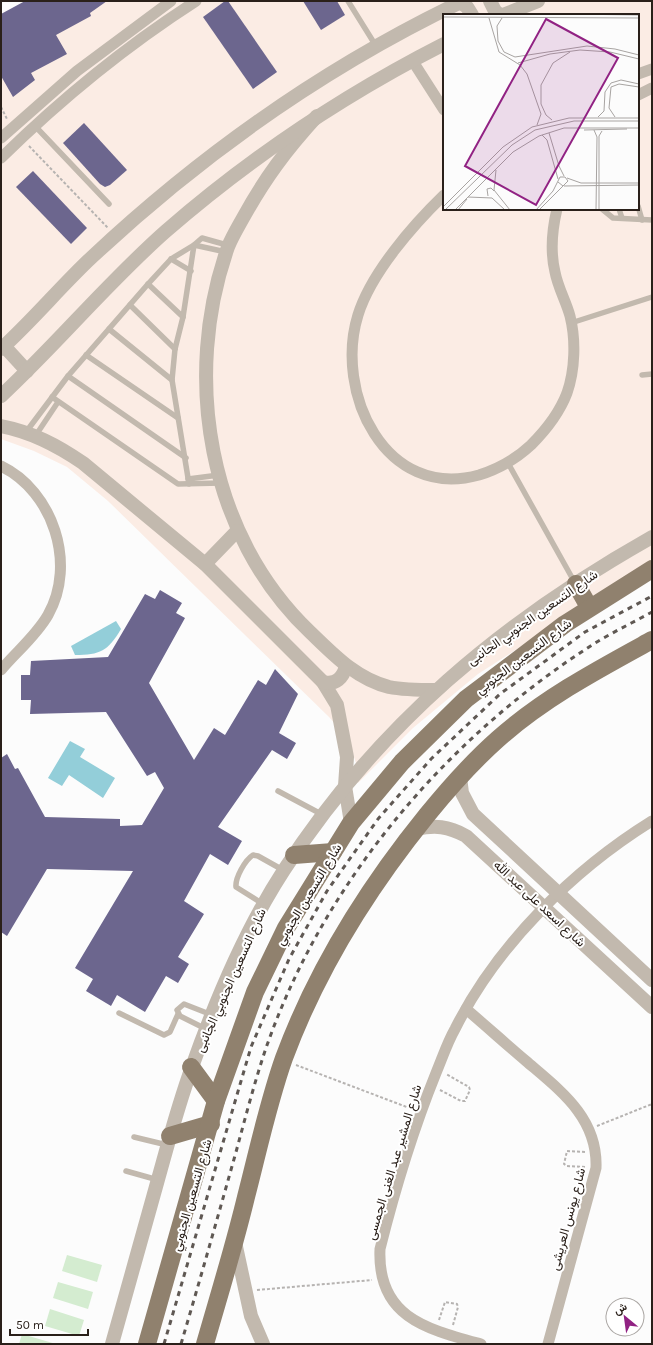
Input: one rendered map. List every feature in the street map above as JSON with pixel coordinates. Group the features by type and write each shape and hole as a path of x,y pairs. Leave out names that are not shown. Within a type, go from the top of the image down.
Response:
{"main road":[{"name":"شارع التسعين الجنوبي","path":"147,1344 211,1124 216,1102 252,998 266,966 307,892 351,823 402,762 444,720 490,680 589,607 652,569"},
{"path":"576,584 589,607"},
{"path":"205,1344 235,1242 274,1091 284,1061 309,998 341,936 380,878 416,829 460,777 500,737 548,700 581,679 652,640"},
{"path":"294,855 333,852"},
{"path":"191,1067 216,1102"},
{"path":"169,1140 211,1124"}],"street":[{"path":"1,138 77,71 171,1"},
{"path":"1,158 21,138 106,66 196,1"},
{"path":"490,1 495,11 500,14"},
{"path":"505,14 538,1"},
{"path":"27,370 3,348 47,301 115,236 186,176 239,135 319,81 376,46 462,2 471,14"},
{"path":"1,396 121,274 166,232 239,171 317,116 412,60 443,44"},
{"path":"412,60 443,108"},
{"path":"639,74 652,69"},
{"path":"639,94 652,88"},
{"path":"317,116 287,149 261,185 228,249 217,288 208,331 205,379 208,427 220,479 237,531 256,567 276,595 296,619 346,666 369,680 389,686 436,690"},
{"path":"11,128 21,138"},
{"path":"443,195 405,238 376,278 363,303 355,328 352,354 358,394 370,428 383,448 399,462 418,473 439,478 462,478 486,473 508,462 527,448 544,432 563,403 571,373 573,351 571,323 557,283 554,264 553,232 557,210"},
{"path":"1,426 31,434 63,448 83,463 205,564 323,682 337,705 346,757 344,786 351,823"},
{"path":"1,466 26,484 41,502 53,523 59,546 61,569 58,592 48,615 34,634 1,670"},
{"path":"205,564 237,531"},
{"name":"شارع التسعين الجنوبي الجانبى","path":"112,1344 191,1067 238,956 283,870 344,786 389,735 436,690 486,647 576,584 652,537"},
{"path":"630,652 652,646"},
{"path":"323,682 336,682 341,678 346,666"},
{"name":"شارع اسعد على عبد الله","path":"460,777 462,793 473,814 557,894 652,980"},
{"name":"شارع المشير عبد الغنى الجمسى","path":"481,1344 435,1332 421,1326 396,1306 387,1293 382,1279 379,1263 380,1249 421,1112 454,1030 466,1009 502,957 544,907 557,894 611,849 652,821"},
{"name":"شارع اسعد على عبد الله","path":"416,829 436,826 446,827 466,836 652,1007"},
{"name":"شارع يونس العريشى","path":"466,1009 562,1093 582,1116 589,1129 597,1153 596,1168 548,1344"},
{"path":"235,1242 251,1316 263,1344"}],"lane":[{"path":"348,1 376,46"},
{"path":"35,126 109,204"},
{"path":"603,210 609,216 652,220"},
{"path":"619,210 622,218"},
{"path":"639,210 642,220"},
{"path":"31,434 52,398 68,376 171,259 194,245 202,238 228,249"},
{"path":"194,245 228,249"},
{"path":"188,481 186,458 172,380 175,349 183,317 194,245"},
{"path":"171,259 191,271"},
{"path":"148,284 183,317"},
{"path":"571,323 652,297"},
{"path":"130,305 175,349"},
{"path":"109,328 172,380"},
{"path":"86,355 178,418"},
{"path":"642,375 652,374"},
{"path":"68,376 186,458"},
{"path":"52,398 178,484 188,481 220,479"},
{"path":"31,434 58,402"},
{"path":"508,462 576,584"},
{"path":"278,791 323,815"},
{"path":"264,904 236,887 236,882 248,859 253,855 258,856 283,870"},
{"path":"119,1013 164,1034 170,1032 178,1014 178,1008 184,1004 212,1015"},
{"path":"178,1014 206,1029"},
{"path":"134,1137 169,1140"},
{"path":"126,1171 158,1180"}],"path":[{"path":"1,107 11,128"},
{"path":"21,138 115,236"},
{"path":"284,1061 421,1112"},
{"path":"431,1085 461,1101 465,1101 470,1090 469,1087 438,1070"},
{"path":"589,1129 652,1104"},
{"path":"596,1168 567,1166 564,1164 566,1151 597,1153"},
{"path":"245,1292 382,1279"},
{"path":"435,1332 445,1302 457,1304 458,1307 451,1336"}],"shaded area":[{"path":"61,1 652,1 652,572 553,626 478,674 413,728 358,783 356,763 351,748 342,732 329,717 108,501 67,467 34,451 1,439 1,34"}],"green space":[{"path":"67,1255 102,1265 97,1282 62,1271"},
{"path":"58,1282 93,1292 88,1309 53,1298"},
{"path":"50,1309 84,1320 79,1336 45,1326"},
{"path":"22,1334 56,1344 19,1344"}],"water":[{"path":"116,621 121,629 107,647 97,653 75,655 71,646"},
{"path":"70,741 85,749 80,757 115,778 103,798 69,775 62,786 48,778"}],"building":[{"path":"25,1 107,1 90,13 91,16 56,35 67,54 31,73 35,80 13,97 1,76 1,14"},
{"path":"225,1 228,1 277,72 253,89 203,17"},
{"path":"303,1 337,1 345,15 321,30"},
{"path":"84,123 127,170 110,185 105,187 100,184 63,143"},
{"path":"33,171 87,228 71,244 16,187"},
{"path":"160,590 182,603 176,613 185,618 149,683 194,760 214,728 225,735 258,680 266,685 275,669 298,694 279,733 296,743 287,759 272,750 218,827 242,841 228,865 210,854 184,901 204,914 178,957 189,964 178,983 166,976 145,1012 117,995 111,1006 86,991 93,979 75,968 133,871 47,869 7,936 1,932 1,758 7,754 15,769 18,768 45,817 120,819 120,826 142,825 164,788 155,772 147,776 106,712 30,714 31,700 21,700 21,675 30,675 31,661 108,657 145,594 155,599"}],"railway":[{"path":"164,1344 251,1047 289,959 327,891 378,819 431,759 500,694 585,632 652,596"},
{"path":"181,1344 265,1051 289,990 319,930 354,874 394,821 439,771 486,725 538,683 592,645 652,612"}]}
